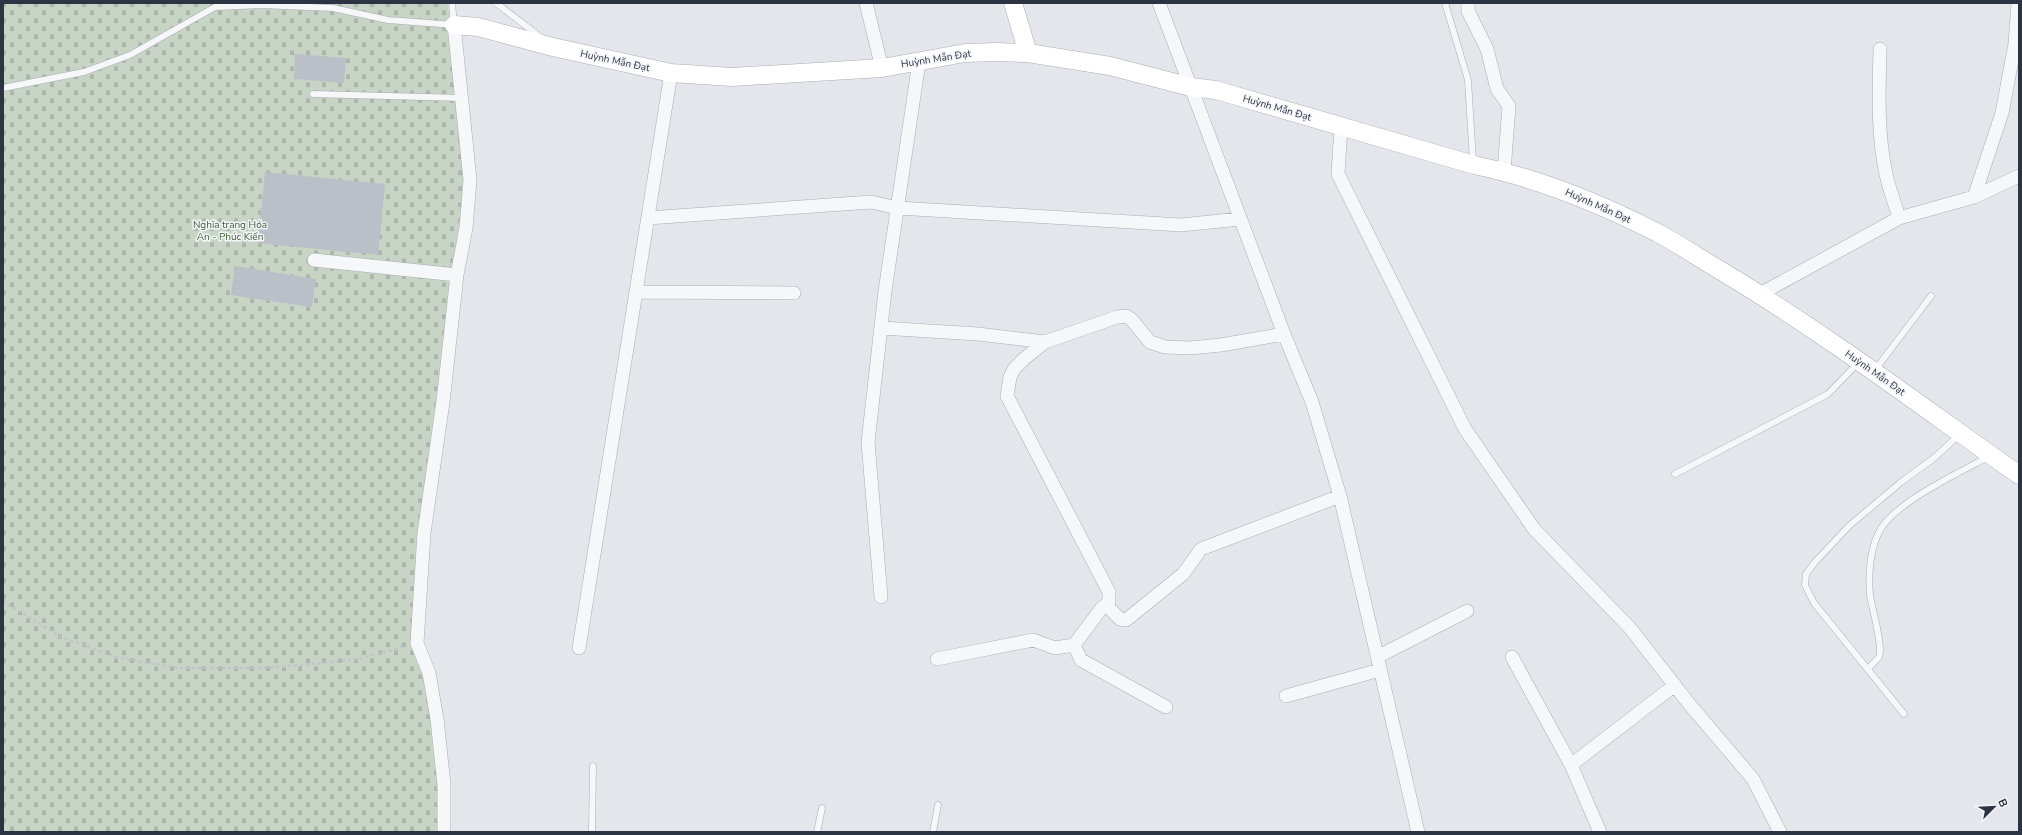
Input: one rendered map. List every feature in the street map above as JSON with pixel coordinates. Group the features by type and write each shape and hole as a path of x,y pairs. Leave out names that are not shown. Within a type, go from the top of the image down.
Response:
{"main road":[{"path":"1013,3 1028,53"},
{"name":"Huỳnh Mẫn Đạt","path":"454,25 478,27 553,47 671,73 732,77 882,68 965,53 1028,53 1110,66 1191,87 1216,90 1474,165 1504,171 1578,195 1658,234 1760,294 1867,366 2019,475"}],"street":[{"path":"866,3 882,68"},
{"path":"1159,3 1240,220 1312,402 1340,496 1418,832"},
{"path":"1468,3 1468,11 1490,58 1497,89 1509,106 1504,171"},
{"path":"1974,197 2002,113 2015,44 2018,3"},
{"path":"444,832 444,785 437,719 429,672 417,643 424,533 442,402 457,275 466,228 470,180 454,25"},
{"path":"1880,49 1879,96 1881,142 1886,174 1899,218"},
{"path":"881,597 868,442 881,328 919,62"},
{"path":"579,648 671,73"},
{"path":"1341,126 1338,174 1465,429 1534,529 1630,628 1674,685 1753,779 1780,832"},
{"path":"1760,294 1899,218 1974,197 2019,176"},
{"path":"648,218 871,202 898,208 1181,225 1240,220"},
{"path":"314,260 457,275"},
{"path":"637,292 794,293"},
{"path":"937,659 1033,640 1055,648 1074,645 1101,609 1107,606 1110,602 1109,592 1007,396 1010,377 1014,369 1024,358 1045,342 1117,317 1126,316 1131,319 1150,342 1165,347 1190,348 1221,345 1284,334"},
{"path":"881,328 978,334 1045,342"},
{"path":"1107,606 1120,619 1126,620 1183,574 1201,549 1340,496"},
{"path":"1377,657 1467,611"},
{"path":"1074,645 1081,660 1166,707"},
{"path":"1512,657 1571,765 1600,832"},
{"path":"1286,696 1380,670"},
{"path":"1571,765 1674,685"}],"lane":[{"path":"3,88 84,72 130,55 215,7 261,5 333,8 388,20 454,25 452,3"},
{"path":"496,3 553,47"},
{"path":"1441,3 1446,6 1468,80 1474,165"},
{"path":"313,94 462,98"},
{"path":"1675,474 1828,394 1867,366 1931,296"},
{"path":"1904,714 1814,603 1805,586 1806,574 1850,525 1900,483 1934,458 1960,434"},
{"path":"1868,669 1879,657 1880,652 1870,586 1872,552 1882,526 1894,514 1927,490 1991,455"},
{"path":"592,832 593,766"},
{"path":"934,832 938,805"},
{"path":"817,832 822,808"}],"path":[{"path":"3,601 60,637 116,657 176,668 264,668 321,663 358,659 417,643"}],"green space":[{"name":"Nghĩa trang Hóa An - Phúc Kiến","path":"3,3 448,3 465,181 419,528 424,673 431,717 438,783 439,832 3,832"}],"building":[{"path":"295,54 346,58 344,83 294,79"},
{"path":"265,172 385,184 378,255 258,243"},
{"path":"235,266 316,279 312,307 231,295"}]}
